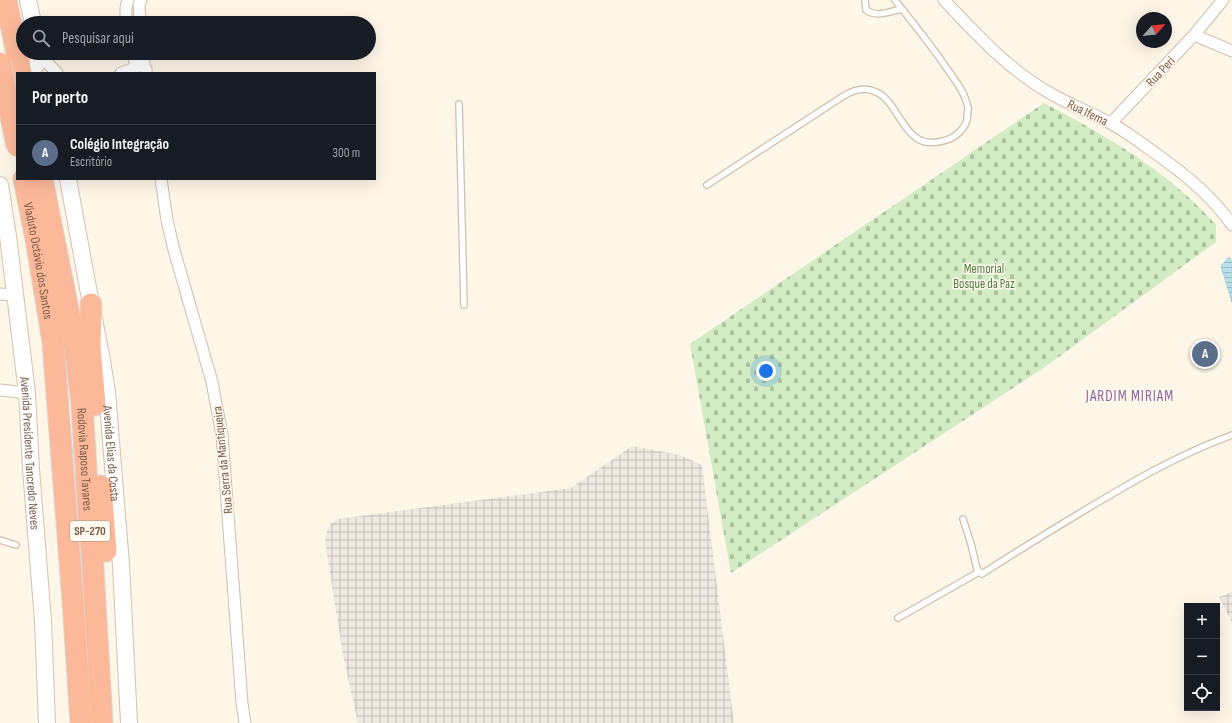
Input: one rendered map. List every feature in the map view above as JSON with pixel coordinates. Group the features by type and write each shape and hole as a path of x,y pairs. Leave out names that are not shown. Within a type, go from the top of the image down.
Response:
{"highway":[{"path":"6,0 16,49"},
{"path":"18,60 21,72"},
{"path":"0,63 16,141"},
{"name":"Viaduto Octávio dos Santos","path":"24,180 36,239 53,342"},
{"name":"Viaduto Octávio dos Santos","path":"42,180 74,340"},
{"path":"91,304 90,347 94,377 107,549 99,677"},
{"name":"Rodovia Raposo Tavares","path":"74,340 82,405 102,723"},
{"name":"Rodovia Raposo Tavares","path":"53,342 81,723"}],"main road":[{"path":"28,0 31,16"},
{"path":"28,72 34,68 38,60"},
{"path":"42,60 45,72"},
{"path":"0,79 16,77"},
{"path":"0,104 16,99"},
{"name":"Avenida Elias da Costa","path":"68,180 107,392 121,566 129,723"},
{"name":"Avenida Presidente Tancredo Neves","path":"0,185 8,236 8,295 21,332 27,393 31,470 43,621 47,723"}],"street":[{"path":"126,16 128,0"},
{"path":"140,16 139,4 141,0"},
{"name":"Rua Ifema","path":"944,0 981,38 1022,74 1048,92 1111,123 1179,170 1206,194 1222,211 1232,225"},
{"name":"Rua Peri","path":"1111,123 1194,35 1223,0"},
{"path":"1194,35 1232,51"},
{"path":"45,60 56,72"},
{"path":"126,72 139,69"},
{"name":"Rua Serra da Mantiqueira","path":"162,180 174,250 212,382 222,435 242,703 245,723"},
{"path":"0,390 27,393"}],"lane":[{"path":"865,0 866,10 870,14 902,9"},
{"path":"707,186 853,90 868,89 877,92 887,99 909,133 929,144 943,142 953,138 961,131 966,122 968,108 955,80 895,0"},
{"path":"459,104 464,305"},
{"path":"898,618 979,572 982,574 1123,486 1193,450 1232,435"},
{"path":"962,519 979,572"},
{"path":"0,540 16,545"}],"shaded area":[{"path":"632,446 680,455 702,465 734,723 358,723 343,655 325,541 329,525 338,519 571,488"},
{"path":"1232,592 1232,622 1219,597"}],"green space":[{"name":"Memorial Bosque da Paz","path":"1044,103 1114,142 1136,156 1178,188 1216,225 1216,242 1045,367 731,573 690,344"}],"water":[{"path":"1229,257 1232,262 1232,302 1221,266"}],"place":[{"name":"Colégio Integração","path":"1205,354"}],"district":[{"name":"JARDIM MIRIAM","path":"1130,396"}]}
